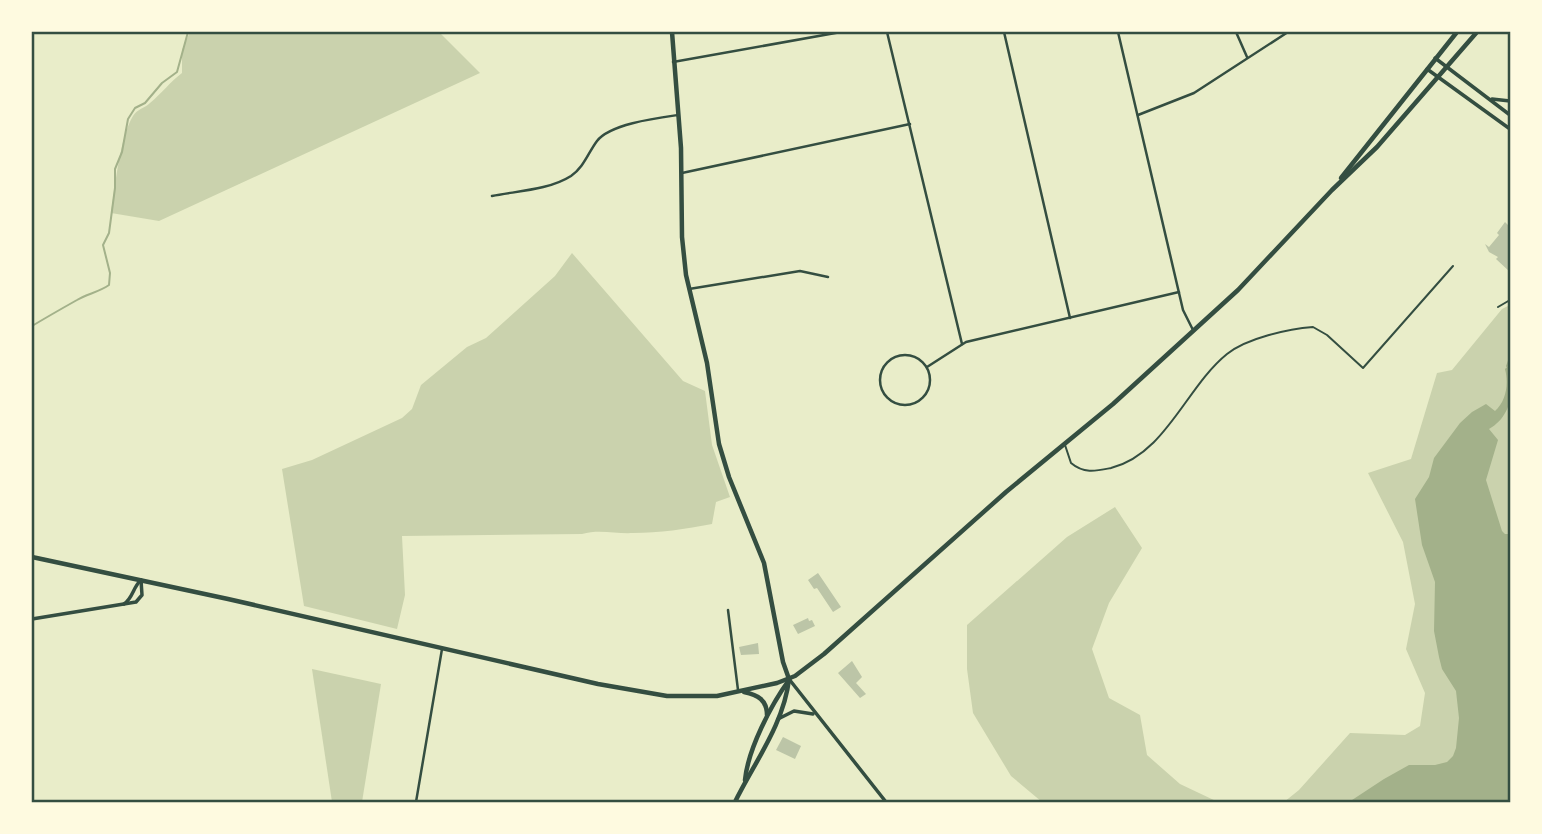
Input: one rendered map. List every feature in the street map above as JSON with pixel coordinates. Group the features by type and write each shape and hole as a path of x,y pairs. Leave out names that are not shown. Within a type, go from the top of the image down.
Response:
{"main road":[{"path":"672,32 682,173 682,241 689,289 707,363 719,444 766,572 783,665 789,679 778,719 735,803"},
{"path":"1332,190 1457,32"},
{"path":"32,557 657,695 704,697 741,692 789,679 824,654 1006,492 1194,331 1377,147 1477,32"},
{"path":"745,780 748,760 789,679"},
{"path":"741,692 762,700 767,707 767,720"}],"street":[{"path":"673,62 841,32"},
{"path":"887,32 962,344"},
{"path":"1004,32 1070,318"},
{"path":"1118,32 1184,315 1194,331"},
{"path":"1236,32 1247,58"},
{"path":"1138,115 1194,93 1288,32"},
{"path":"1435,58 1510,115"},
{"path":"1427,69 1510,128"},
{"path":"1487,97 1510,101"},
{"path":"492,196 561,181 580,168 597,141 607,132 678,115"},
{"path":"682,173 909,124"},
{"path":"689,289 796,271 808,271 828,277"},
{"path":"927,367 962,344 1179,292"},
{"path":"899,355 910,355 920,359 927,367 929,387 919,401 899,404 885,394 880,378 883,368 890,360 899,355"},
{"path":"122,605 130,600 135,586 141,580"},
{"path":"32,619 136,602 141,598 141,580"},
{"path":"728,610 741,692"},
{"path":"416,803 442,649"},
{"path":"789,679 886,803"},
{"path":"778,719 797,711 809,712 818,717"}],"lane":[{"path":"1065,444 1069,460 1077,467 1093,471 1124,464 1141,455 1221,360 1248,342 1313,327 1327,335 1363,368 1452,266"},
{"path":"1498,307 1510,300"}],"shaded area":[{"path":"190,32 439,32 480,73 159,221 111,213 128,125 137,112 182,73 182,50"},
{"path":"572,253 683,381 705,391 712,445 730,497 716,502 712,524 643,533 402,536 405,595 397,629 304,606 282,469 312,460 402,418 412,409 421,385 467,347 486,338 555,276"},
{"path":"1510,305 1510,802 1284,802 1299,790 1350,733 1405,735 1420,726 1425,693 1406,649 1415,604 1403,542 1368,473 1411,459 1437,373 1452,370 1502,309"},
{"path":"1508,366 1512,384 1510,402 1502,417 1489,429 1498,440 1486,480 1502,531 1510,534 1510,802 1349,802 1409,765 1447,762 1456,748 1459,718 1456,691 1442,669 1439,657 1434,631 1435,582 1422,545 1415,499 1429,477 1434,458 1460,423 1486,404 1495,411 1499,407 1506,392 1505,369"},
{"path":"1115,507 1142,548 1109,603 1092,649 1109,698 1140,715 1147,755 1180,784 1218,802 1042,802 1011,776 973,713 967,669 967,625 1067,537"},
{"path":"312,669 381,684 362,802 332,802"}],"building":[{"path":"1505,222 1508,225 1510,222 1510,272 1496,259 1498,257 1489,252 1485,244 1489,247"},
{"path":"818,573 841,607 833,612 817,588 814,589 808,580"},
{"path":"808,618 815,626 798,634 793,625"},
{"path":"758,643 759,654 741,655 739,647"},
{"path":"852,661 862,677 856,683 866,694 860,698 838,673"},
{"path":"783,737 801,746 795,759 776,750"}],"waterway":[{"path":"32,326 109,285 110,273 103,245 109,233 115,169 122,152 128,119 135,108 145,103 162,83 177,72 188,32"},
{"path":"1507,366 1510,358"}]}
